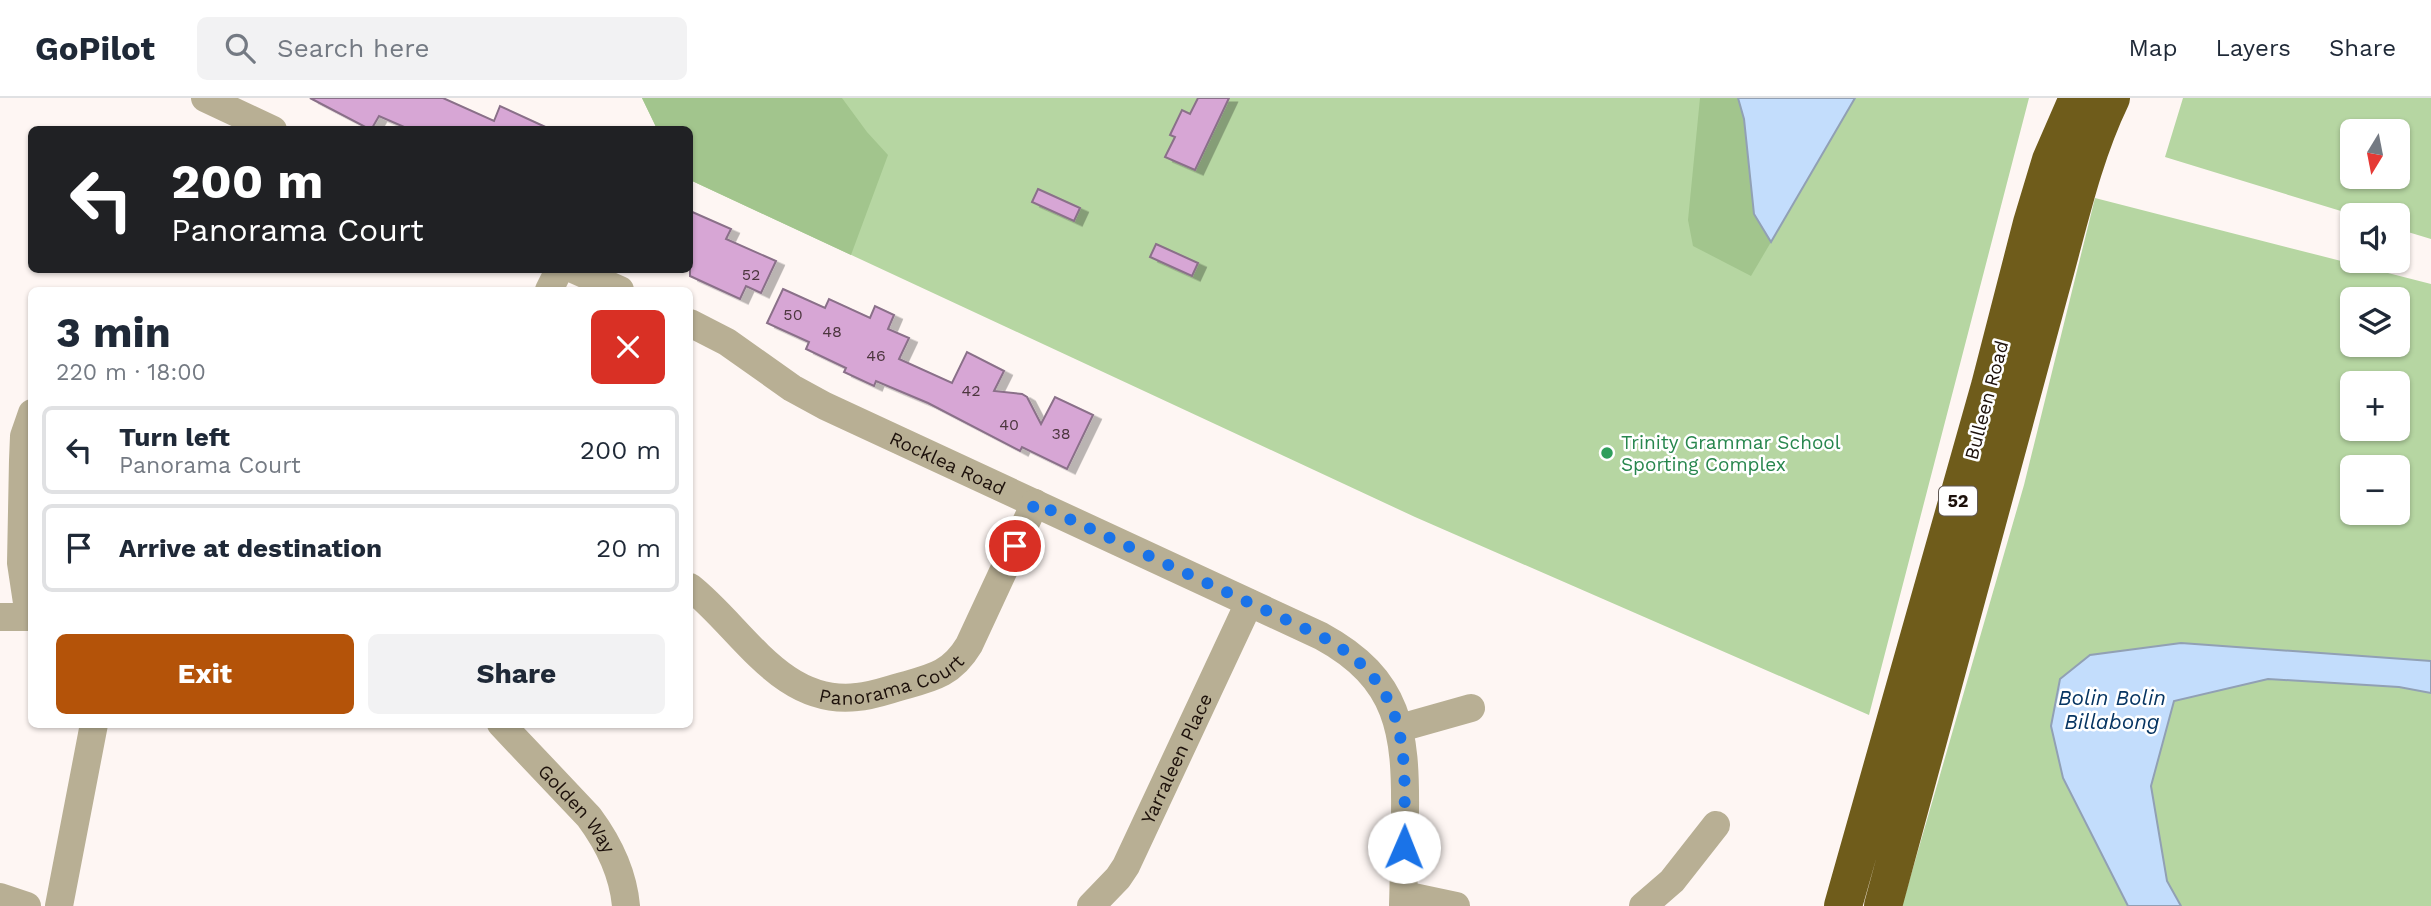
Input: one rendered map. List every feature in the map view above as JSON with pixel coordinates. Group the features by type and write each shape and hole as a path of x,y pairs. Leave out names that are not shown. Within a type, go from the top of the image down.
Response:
{"highway":[{"name":"Bulleen Road","path":"1843,906 1990,386 2032,223 2051,160 2078,98"},
{"name":"Bulleen Road","path":"1883,906 2050,289 2078,190 2111,98"}],"street":[{"path":"205,98 264,126"},
{"path":"582,273 613,287"},
{"name":"Rocklea Road","path":"693,325 727,342 808,398 1321,636 1354,658 1371,674 1383,692 1400,728 1405,772 1404,901"},
{"path":"18,617 22,563 24,436 28,424"},
{"name":"Panorama Court","path":"693,590 777,672 796,685 822,695 855,698 869,695 938,676 956,663 969,645 1035,503"},
{"name":"Yarraleen Place","path":"1091,906 1114,883 1126,866 1249,603"},
{"path":"1400,728 1471,708"},
{"path":"59,906 93,728"},
{"name":"Golden Way","path":"505,728 599,831 622,878 626,906"},
{"path":"1643,906 1672,881 1716,825"},
{"path":"0,897 27,906"},
{"path":"1404,901 1456,906"}],"green space":[{"name":"Trinity Grammar School Sporting Complex","path":"642,98 2029,98 1869,715 1415,517 693,181 693,126 656,126"},
{"path":"642,98 842,98 888,155 851,255 693,181 693,126 656,126"},
{"path":"1700,98 1738,98 1744,119 1754,214 1771,242 1751,276 1693,246 1688,220"},
{"path":"2183,98 2431,98 2431,239 2410,233 2410,203 2340,203 2340,211 2165,157"},
{"path":"2095,198 2340,261 2340,273 2388,273 2431,284 2431,906 1902,906 2024,485"}],"water":[{"path":"1738,98 1855,98 1771,242 1754,214 1744,119"},
{"name":"Bolin Bolin Billabong","path":"2181,643 2431,661 2431,693 2399,687 2268,679 2174,701 2151,786 2167,881 2181,906 2128,906 2063,778 2051,726 2060,679 2090,655"}],"building":[{"path":"310,98 443,98 494,121 500,106 543,126 402,126 379,116 373,126 363,126"},
{"path":"1198,98 1229,98 1195,170 1165,157 1175,137 1170,135 1182,110 1190,114"},
{"path":"1038,189 1080,208 1074,221 1032,202"},
{"path":"693,212 731,229 726,239 776,261 761,293 746,286 740,299 690,276 690,273 693,273"},
{"path":"1156,244 1198,263 1192,276 1150,257"},
{"path":"783,289 825,308 829,299 870,318 875,306 894,315 888,329 909,338 899,359 952,383 967,352 1004,371 994,391 1027,397 1041,424 1055,397 1093,415 1067,469 1022,447 1020,451 928,403 876,381 874,386 844,372 846,368 806,349 809,342 767,323"}],"place":[{"name":"Trinity Grammar School Sporting Complex","path":"1607,453"}],"route":[{"path":"1015,546 1035,503 1321,636 1354,658 1371,674 1383,692 1400,728 1405,772 1404,847"}]}
